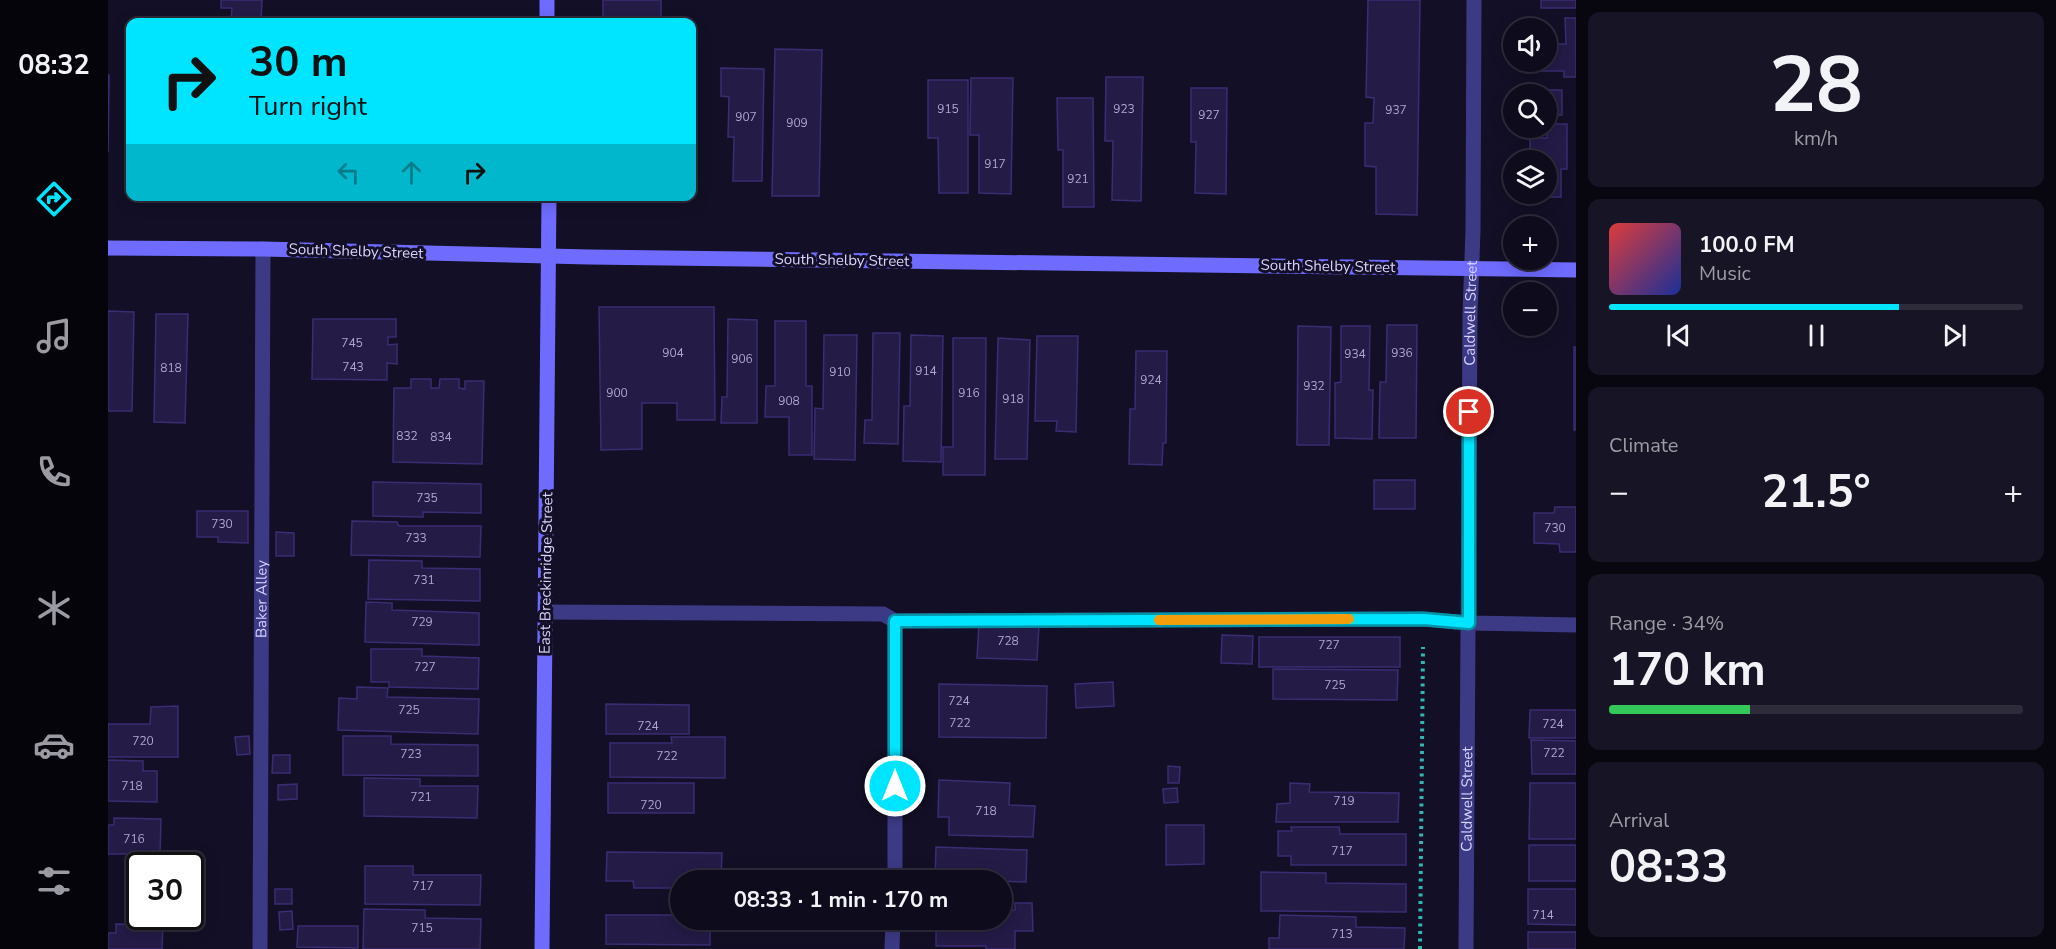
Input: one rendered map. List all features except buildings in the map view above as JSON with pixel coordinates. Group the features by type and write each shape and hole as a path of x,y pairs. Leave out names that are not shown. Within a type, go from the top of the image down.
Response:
{"main road":[{"path":"547,0 547,18"},
{"name":"East Breckinridge Street","path":"542,949 549,201"},
{"name":"South Shelby Street","path":"108,248 1576,270"}],"street":[{"name":"Caldwell Street","path":"1466,949 1474,0"},
{"name":"Baker Alley","path":"260,949 263,249"},
{"path":"546,612 883,614 895,621 1424,619 1469,623 1576,625"},
{"path":"895,621 895,870"},
{"path":"892,949 893,930"}],"path":[{"path":"1420,949 1424,619"}],"slow traffic":[{"path":"1159,620 1349,619"}],"route":[{"path":"895,786 895,621 1424,619 1469,623 1469,412"}]}
